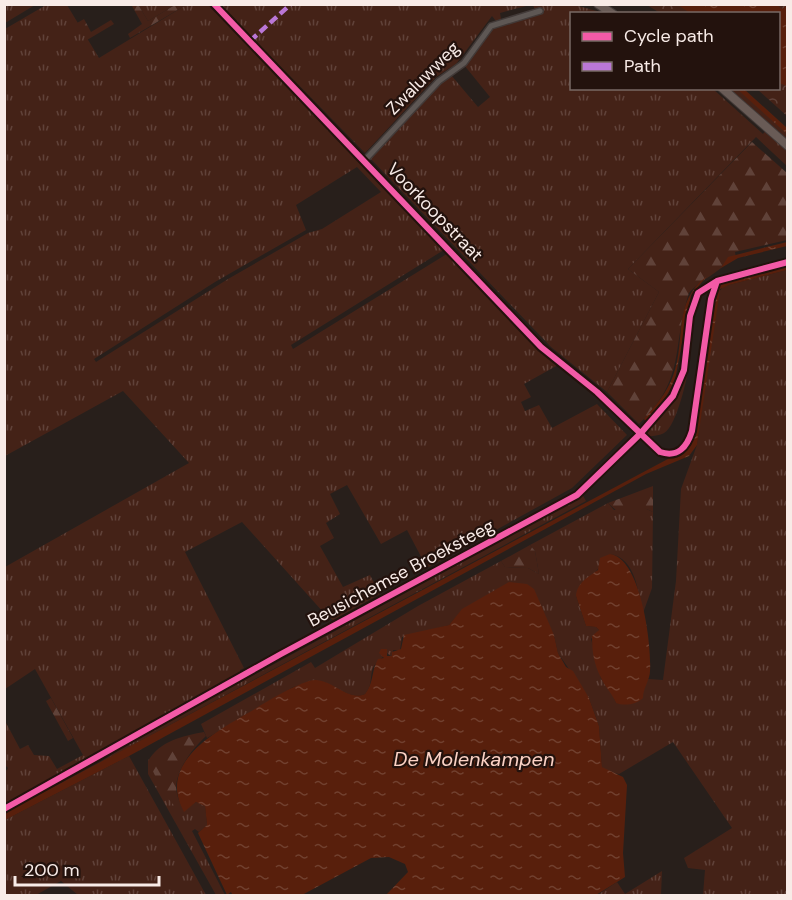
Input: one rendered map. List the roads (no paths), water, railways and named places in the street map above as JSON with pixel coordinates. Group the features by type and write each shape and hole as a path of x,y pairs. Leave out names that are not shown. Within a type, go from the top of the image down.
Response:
{"highway":[{"path":"724,90 788,146"}],"street":[{"name":"Voorkoopstraat","path":"214,4 541,346 597,392 640,434 666,454 681,451 688,442 717,281"},
{"name":"Zwaluwweg","path":"364,161 439,81 464,63 491,26 540,11"},
{"path":"717,281 788,262"},
{"name":"Beusichemse Broeksteeg","path":"4,809 281,654 577,495 640,434 669,402 681,382 694,300 703,288 717,281"}],"water":[{"path":"678,5 777,5 782,9 787,5 787,86 780,83 780,12 688,12"},
{"path":"738,90 745,90 787,128 787,134"},
{"path":"787,242 787,246 738,258 721,268 728,257"},
{"path":"787,265 787,270 720,289 697,445 689,456 646,474 129,756 5,820 5,814 16,807 681,452 689,444 692,436 717,286 728,280"},
{"path":"707,276 691,295 675,380 666,397 646,421 644,419 664,394 673,376 688,298"},
{"path":"610,554 621,559 630,570 642,604 649,642 650,674 643,698 630,704 616,703 601,678 595,663 592,642 592,636 599,630 596,627 586,626 576,596 581,584 598,570 600,558"},
{"name":"De Molenkampen","path":"509,582 527,584 534,589 554,635 558,653 566,667 573,671 589,698 599,726 602,767 623,777 627,785 623,853 625,877 596,895 386,895 408,872 405,864 389,857 371,858 302,895 233,896 231,892 227,895 198,833 207,825 205,806 196,802 184,812 178,794 178,779 183,764 193,752 234,721 286,691 309,681 324,682 351,694 365,694 370,686 378,659 384,658 379,653 381,649 387,649 387,656 392,656 392,652 401,649 404,635 449,625 462,609"}]}
